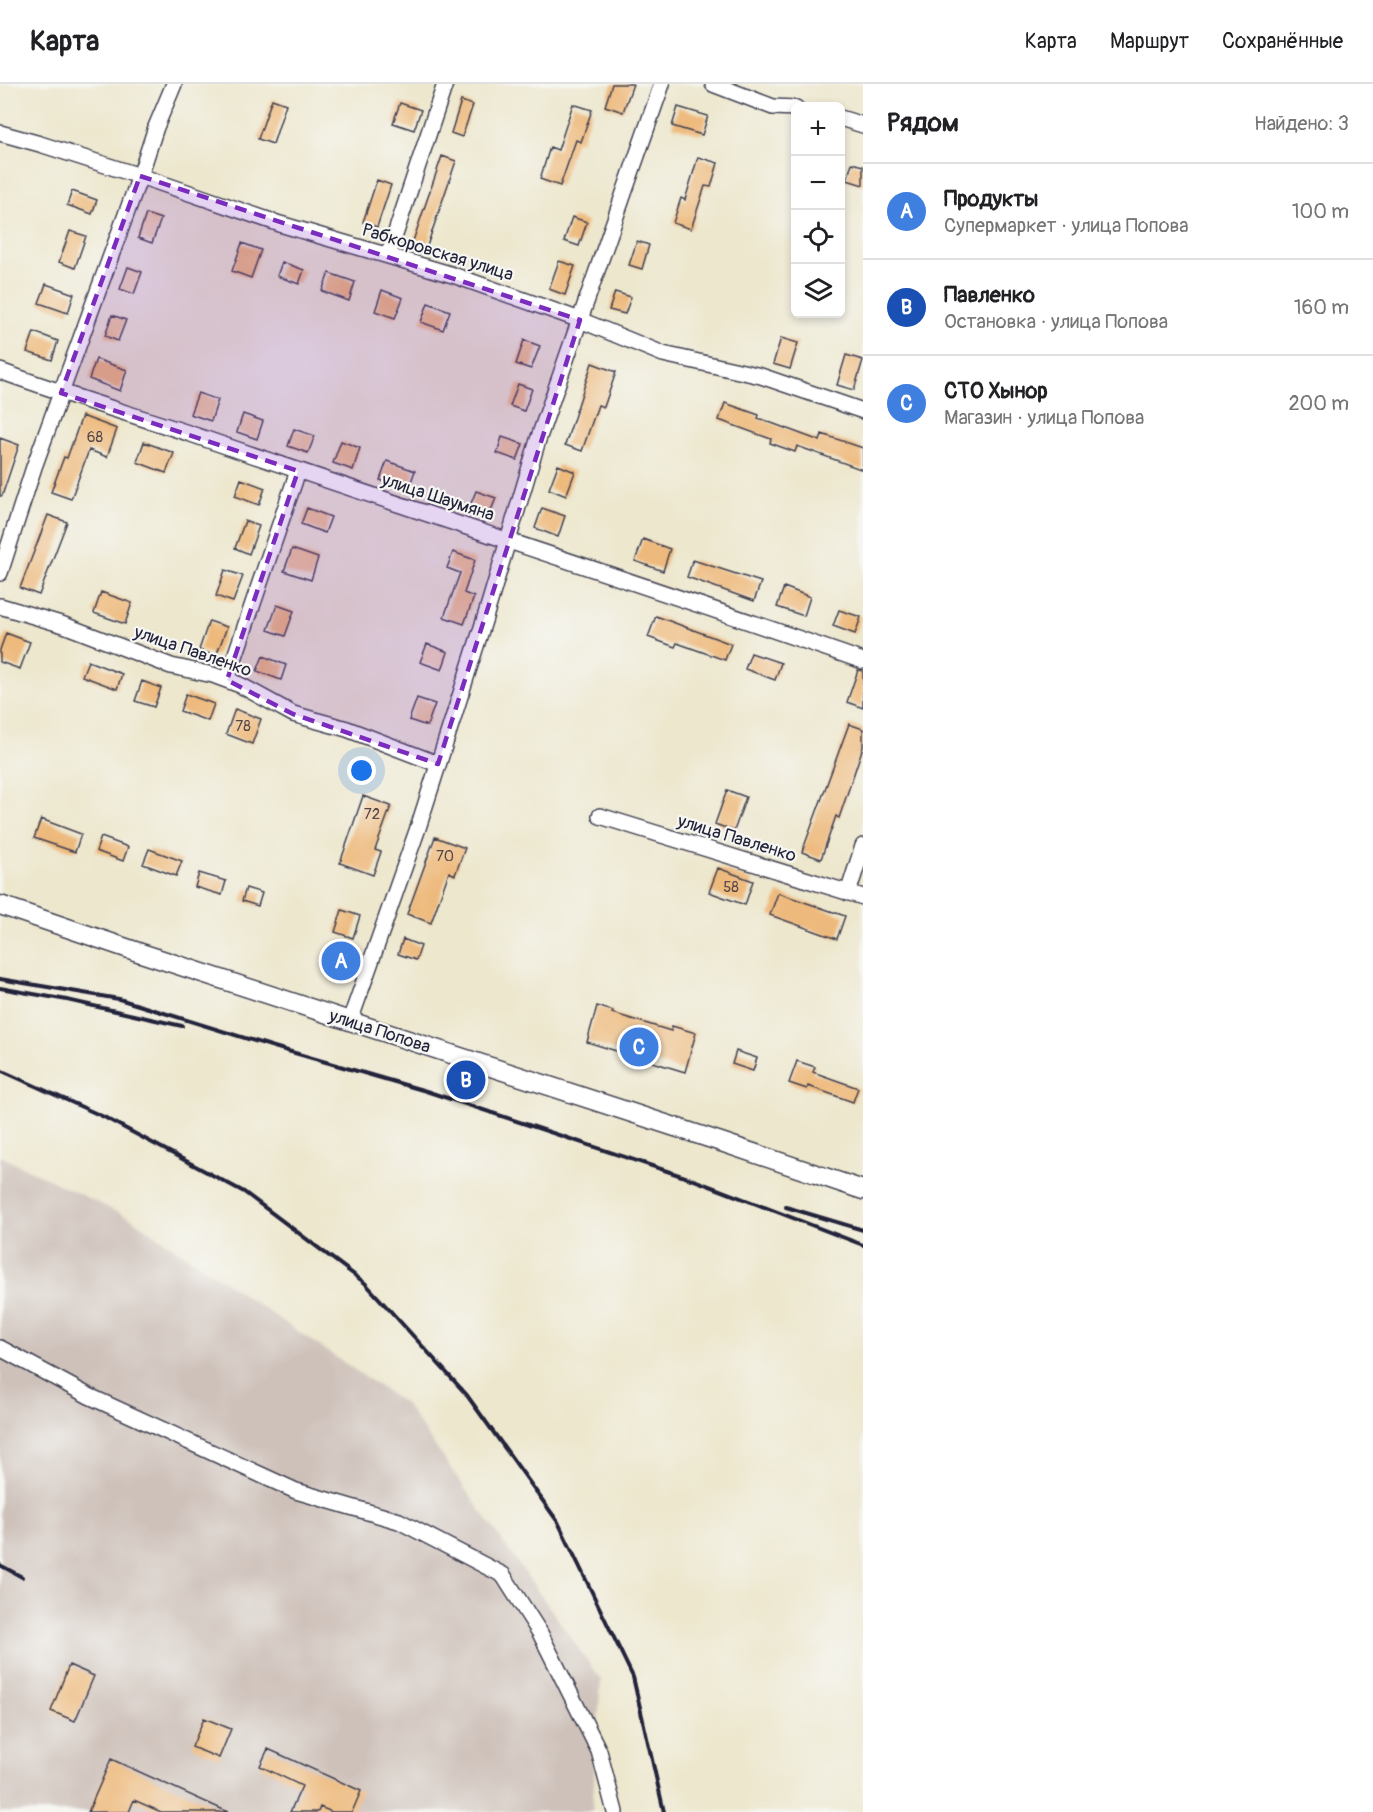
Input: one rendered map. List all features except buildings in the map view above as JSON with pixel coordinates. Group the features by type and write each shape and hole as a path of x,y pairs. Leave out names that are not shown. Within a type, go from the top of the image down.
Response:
{"main road":[{"name":"улица Попова","path":"0,904 163,961 710,1138 863,1190"}],"street":[{"path":"0,573 34,467 156,127 174,84"},
{"path":"388,256 445,84"},
{"path":"350,1021 418,828 538,440 662,84"},
{"path":"713,84 773,106 791,108"},
{"path":"845,120 863,125"},
{"name":"Рабкоровская улица","path":"0,133 140,176 280,224 453,275 580,320 663,354 761,376 863,411"},
{"name":"улица Шаумяна","path":"0,371 863,661"},
{"path":"227,680 298,471"},
{"name":"улица Павленко","path":"0,606 64,625 171,666 227,680 293,714 347,729 438,764"},
{"name":"улица Павленко","path":"600,816 856,895"},
{"path":"856,895 863,846"},
{"path":"0,1348 89,1396 296,1491 399,1521 503,1575 540,1633 598,1751 615,1812"}],"highlighted area":[{"path":"140,176 580,320 438,764 293,714 227,680 298,471 61,393"}],"shaded area":[{"path":"0,1156 132,1219 405,1404 601,1680 592,1812 0,1812"}],"railway":[{"path":"0,979 119,999 426,1091 694,1180 863,1245"},
{"path":"0,988 67,1000 182,1026"},
{"path":"0,1070 104,1117 244,1192 365,1283 466,1394 558,1522 633,1677 664,1812"},
{"path":"786,1207 863,1230"},
{"path":"0,1565 22,1577"}],"place":[{"name":"Продукты","path":"341,961"},
{"name":"СТО Хынор","path":"639,1047"},
{"name":"Павленко","path":"466,1080"}]}
